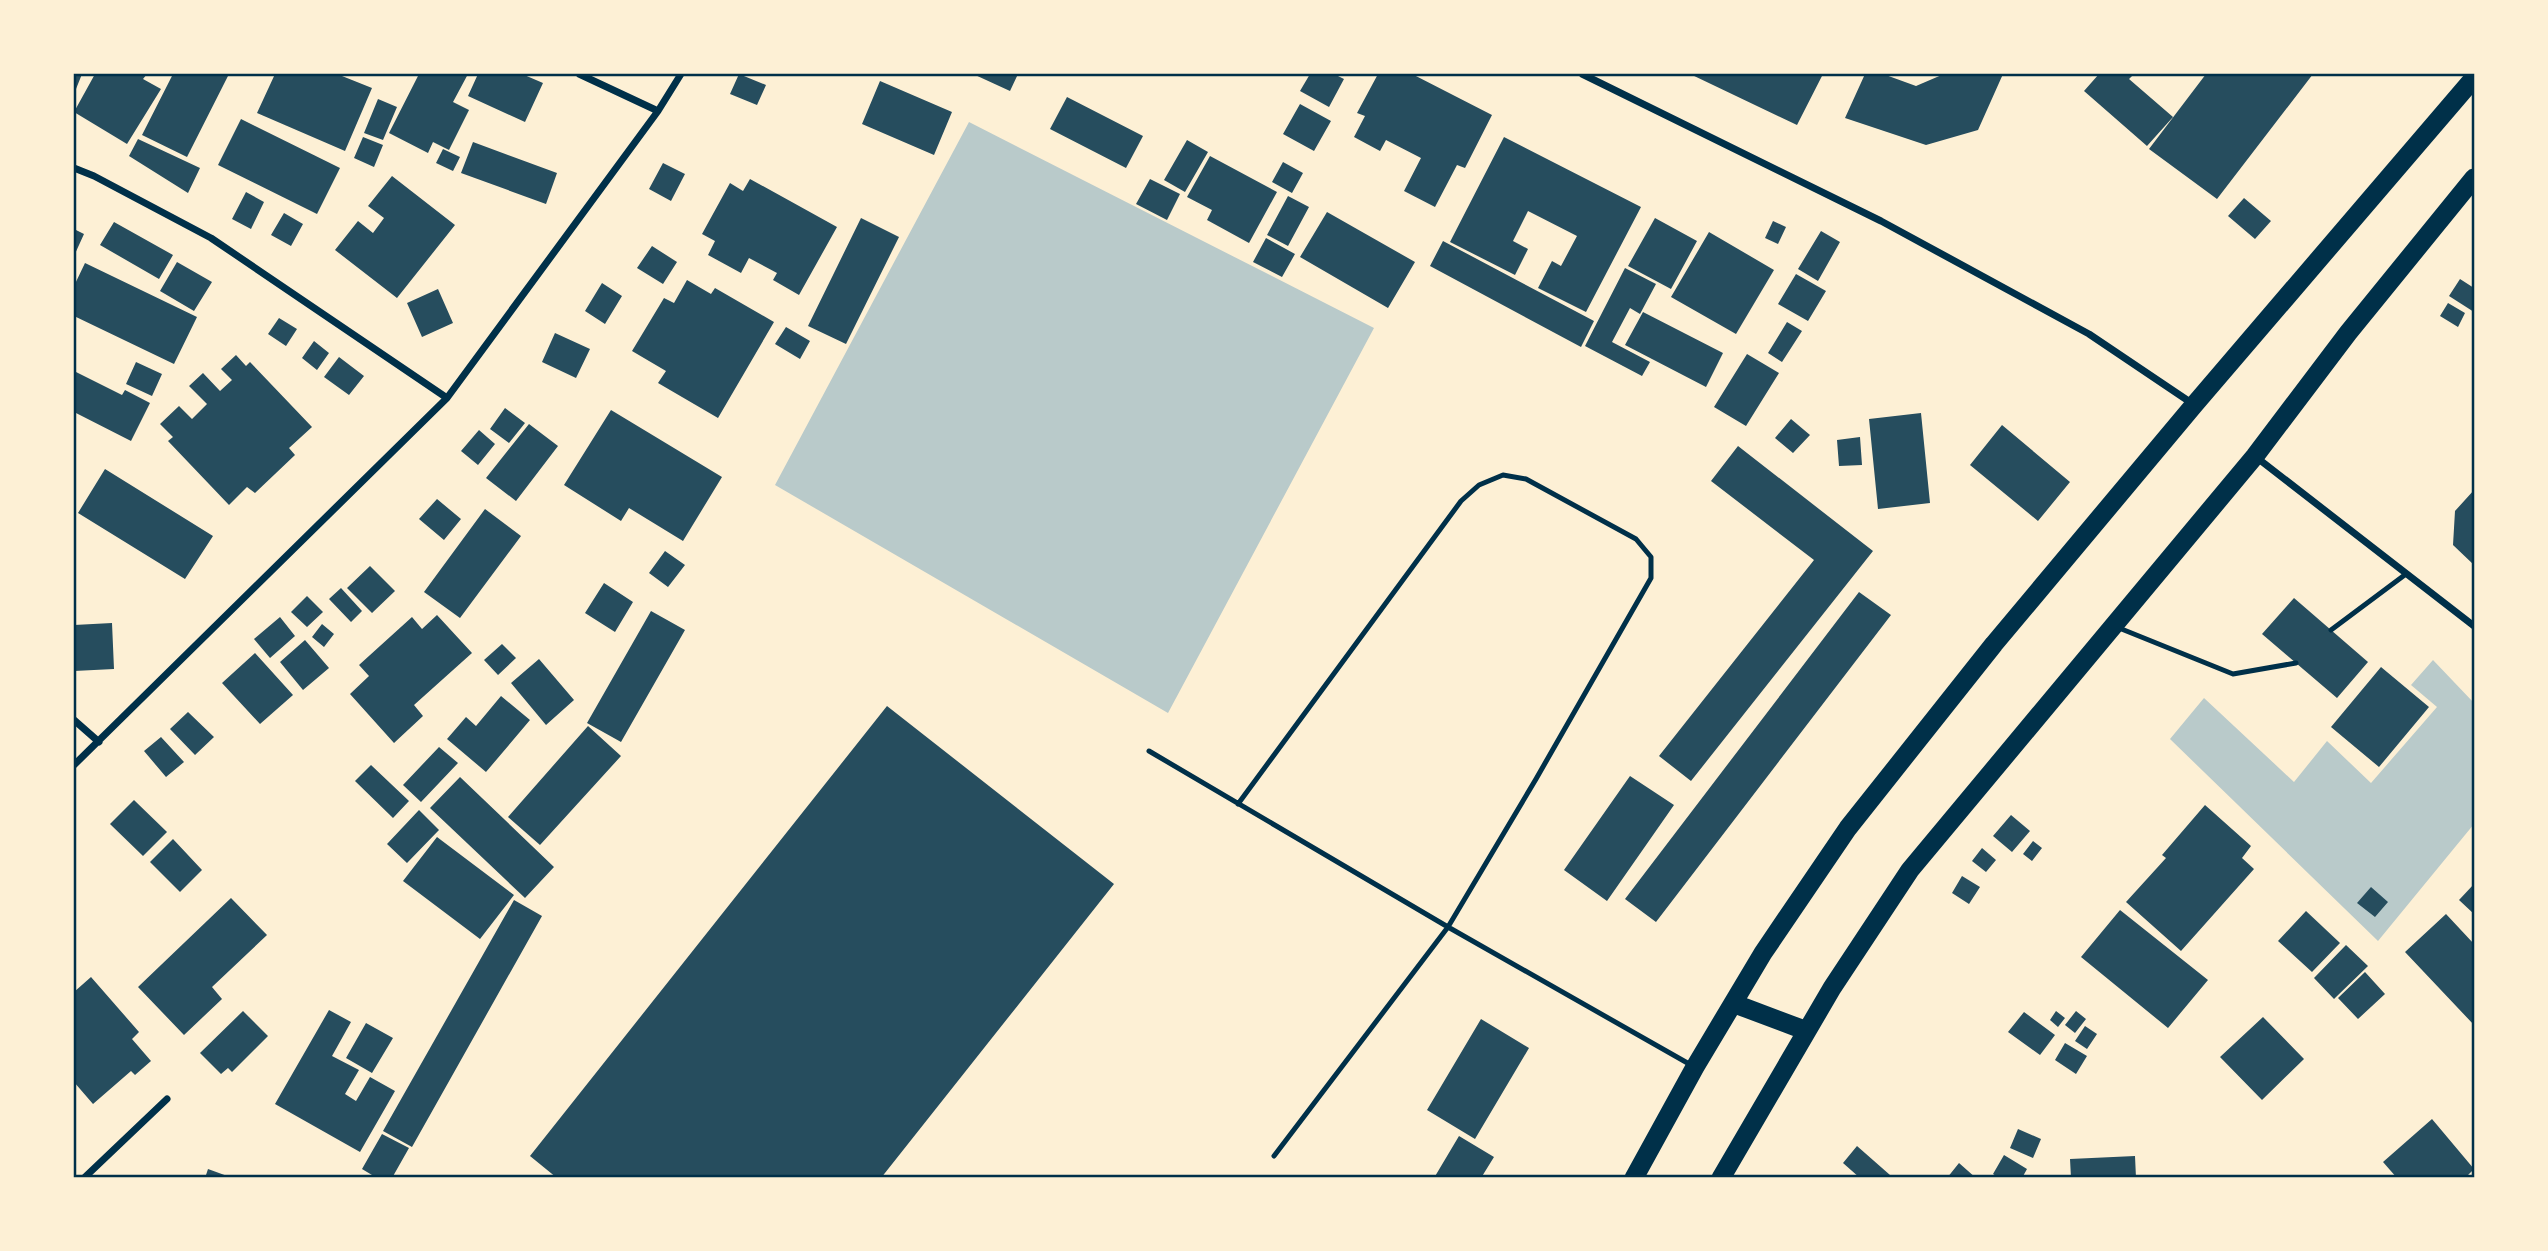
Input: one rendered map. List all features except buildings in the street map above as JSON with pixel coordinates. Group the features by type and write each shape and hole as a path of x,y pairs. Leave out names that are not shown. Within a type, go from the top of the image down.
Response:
{"highway":[{"path":"1634,1178 1695,1067 1763,953 1848,828 1994,644 2474,78"},
{"path":"1721,1178 1832,988 1910,870 2255,456 2348,333 2474,178"},
{"path":"1735,1004 1807,1031"}],"street":[{"path":"579,74 658,111"},
{"path":"74,765 447,398 658,111 681,74"},
{"path":"1582,74 1881,221 2089,334 2194,405"},
{"path":"74,168 211,238 447,398"},
{"path":"2255,456 2474,626"},
{"path":"74,720 99,742"},
{"path":"84,1178 167,1099"}],"lane":[{"path":"1238,804 1461,501 1479,485 1503,475 1526,479 1636,539 1651,557 1651,578 1448,927 1274,1156"},
{"path":"2331,630 2406,574"},
{"path":"2113,626 2233,674 2296,663"},
{"path":"1149,751 1448,927 1695,1067"}],"shaded area":[{"path":"969,122 1374,328 1168,713 775,485"},
{"path":"2433,660 2474,703 2474,824 2378,941 2170,739 2204,698 2294,782 2327,741 2371,783 2437,707 2411,685"}]}
